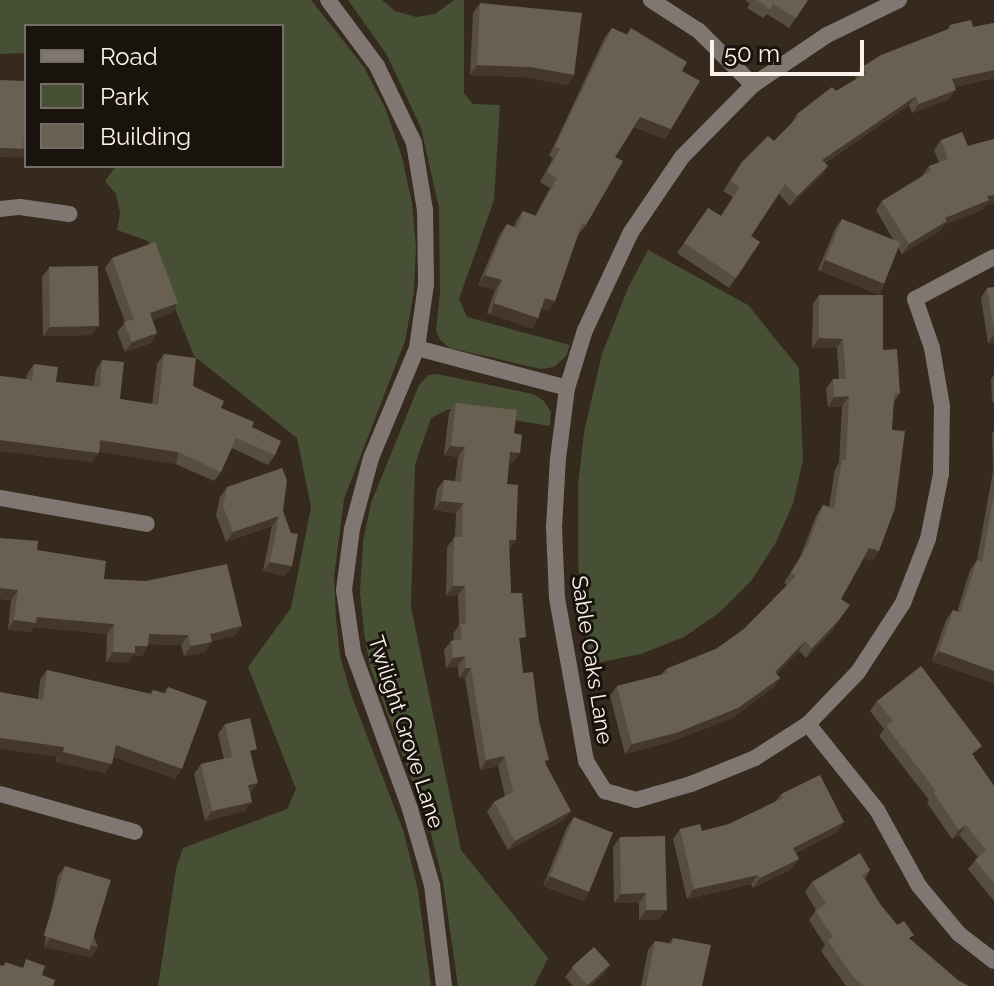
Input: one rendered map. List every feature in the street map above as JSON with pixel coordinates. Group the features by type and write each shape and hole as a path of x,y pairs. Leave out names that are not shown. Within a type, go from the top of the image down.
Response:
{"street":[{"name":"Twilight Grove Lane","path":"328,0 377,66 414,143 425,210 426,284 417,348 371,458 352,529 344,590 353,652 410,809 432,885 444,986"},
{"path":"651,0 699,31 753,85"},
{"name":"Sable Oaks Lane","path":"808,724 755,758 691,784 636,800 605,791 586,761 557,598 555,513 567,388 585,330 631,232 682,157 753,85 827,35 899,0"},
{"path":"0,209 20,207 70,214"},
{"path":"994,257 915,299 932,348 942,406 941,474 928,539 896,614 858,672 808,724 877,810 919,886 959,934 994,961"},
{"path":"417,348 567,388"},
{"path":"0,498 147,524"},
{"path":"0,794 135,832"}],"green space":[{"path":"0,0 311,0 364,67 386,110 402,157 412,203 416,247 414,292 405,341 344,499 334,577 336,617 340,656 351,694 404,833 418,890 431,986 158,986 176,869 183,848 287,809 296,789 248,667 291,608 311,507 297,438 194,356 148,241 117,230 120,213 116,194 105,181 115,168 284,168 284,24 24,24 24,53 0,54"},
{"path":"348,0 382,0 395,11 416,17 435,14 454,0 464,0 464,93 473,104 500,105 494,200 459,299 467,317 570,345 566,356 554,367 541,369 450,348 440,340 436,330 440,293 439,208 421,128 387,55"},
{"path":"648,250 748,305 799,368 803,460 793,504 775,544 751,581 719,613 684,637 641,654 592,664 582,619 578,557 578,486 584,432 602,354 628,288"},
{"path":"437,374 533,394 544,401 551,412 550,426 449,409 431,418 415,465 411,607 461,850 548,958 534,986 458,986 443,881 429,826 370,667 364,633 360,592 363,542 371,503 419,385 428,375"}],"building":[{"path":"757,0 808,0 796,18 773,4 770,9"},
{"path":"480,3 582,13 574,75 531,67 477,65"},
{"path":"971,20 973,27 994,23 994,70 952,79 956,90 919,104 916,96 822,160 828,166 797,196 785,184 751,236 760,242 736,278 684,243 708,208 721,216 740,187 730,181 742,162 768,136 774,141 799,116 797,114 832,87 836,91 866,73 862,67 881,55 951,28 950,25"},
{"path":"612,28 628,35 631,28 687,62 682,71 700,81 671,129 640,117 615,157 623,161 586,225 582,223 555,301 545,298 538,318 494,303 502,280 485,275 507,224 517,228 523,211 536,216 557,178 547,172 560,149 555,146"},
{"path":"0,80 24,81 24,149 0,148"},
{"path":"962,132 968,146 994,139 994,195 987,196 989,200 945,218 947,221 909,244 882,201 931,171 929,166 948,159 941,140"},
{"path":"842,219 900,243 884,283 826,260"},
{"path":"155,242 178,303 150,313 157,333 132,342 124,322 134,319 112,258"},
{"path":"98,266 99,326 50,327 49,267"},
{"path":"994,287 994,330 987,288"},
{"path":"819,295 883,295 883,350 897,349 900,393 894,394 892,430 905,431 895,508 879,551 869,548 841,599 850,605 839,620 812,648 805,641 775,672 780,678 738,708 676,733 632,744 617,686 668,673 666,669 716,649 744,629 796,576 791,573 807,547 823,505 834,509 842,460 846,460 849,396 834,397 833,379 846,379 843,339 819,338"},
{"path":"164,354 196,358 193,386 224,401 221,408 254,422 252,427 281,441 275,455 236,438 221,472 178,452 100,440 99,453 0,440 0,376 32,380 34,364 58,367 56,382 100,387 102,360 124,362 120,399 158,405"},
{"path":"456,403 517,410 514,433 522,435 520,453 510,452 507,484 518,485 516,540 509,540 511,593 522,593 526,637 519,638 523,673 533,672 539,721 549,760 544,761 571,811 515,841 494,802 513,792 505,756 486,760 471,668 466,668 465,656 453,658 451,641 462,639 460,624 466,623 465,586 453,586 454,537 462,537 463,503 441,501 444,480 461,482 465,447 451,446"},
{"path":"282,468 287,480 283,511 291,533 298,534 292,566 270,562 279,516 233,532 223,506 227,487"},
{"path":"994,494 994,671 939,651 953,610 960,613 977,560 982,562"},
{"path":"0,538 38,541 37,550 106,561 104,579 146,581 227,564 242,626 210,634 212,642 191,646 188,635 149,634 148,646 135,646 135,653 113,652 114,624 37,617 36,623 14,620 18,590 0,588"},
{"path":"921,666 982,746 972,754 994,786 994,883 975,860 986,850 966,825 959,830 934,793 936,791 886,726 893,721 877,701"},
{"path":"47,670 151,694 153,690 166,694 168,687 207,701 182,769 116,745 112,764 63,752 64,747 0,738 0,692 43,700"},
{"path":"250,718 257,749 250,751 258,783 248,785 252,802 212,811 201,764 232,757 225,724"},
{"path":"820,775 844,822 793,848 799,859 760,878 758,875 694,889 680,829 700,824 702,831 729,824 783,798 781,794"},
{"path":"574,817 613,833 589,892 550,876"},
{"path":"665,836 667,910 646,910 646,893 621,894 620,837"},
{"path":"860,853 870,870 862,875 897,925 904,921 914,935 909,938 969,986 864,986 854,978 828,941 833,937 816,911 826,904 812,882"},
{"path":"65,866 111,880 90,950 44,936"},
{"path":"673,938 711,945 702,986 646,986 655,941 672,944"},
{"path":"594,947 610,965 588,985 572,967"},
{"path":"26,959 45,966 42,975 55,980 53,986 0,986 0,965 4,966 5,962 23,968"}]}
